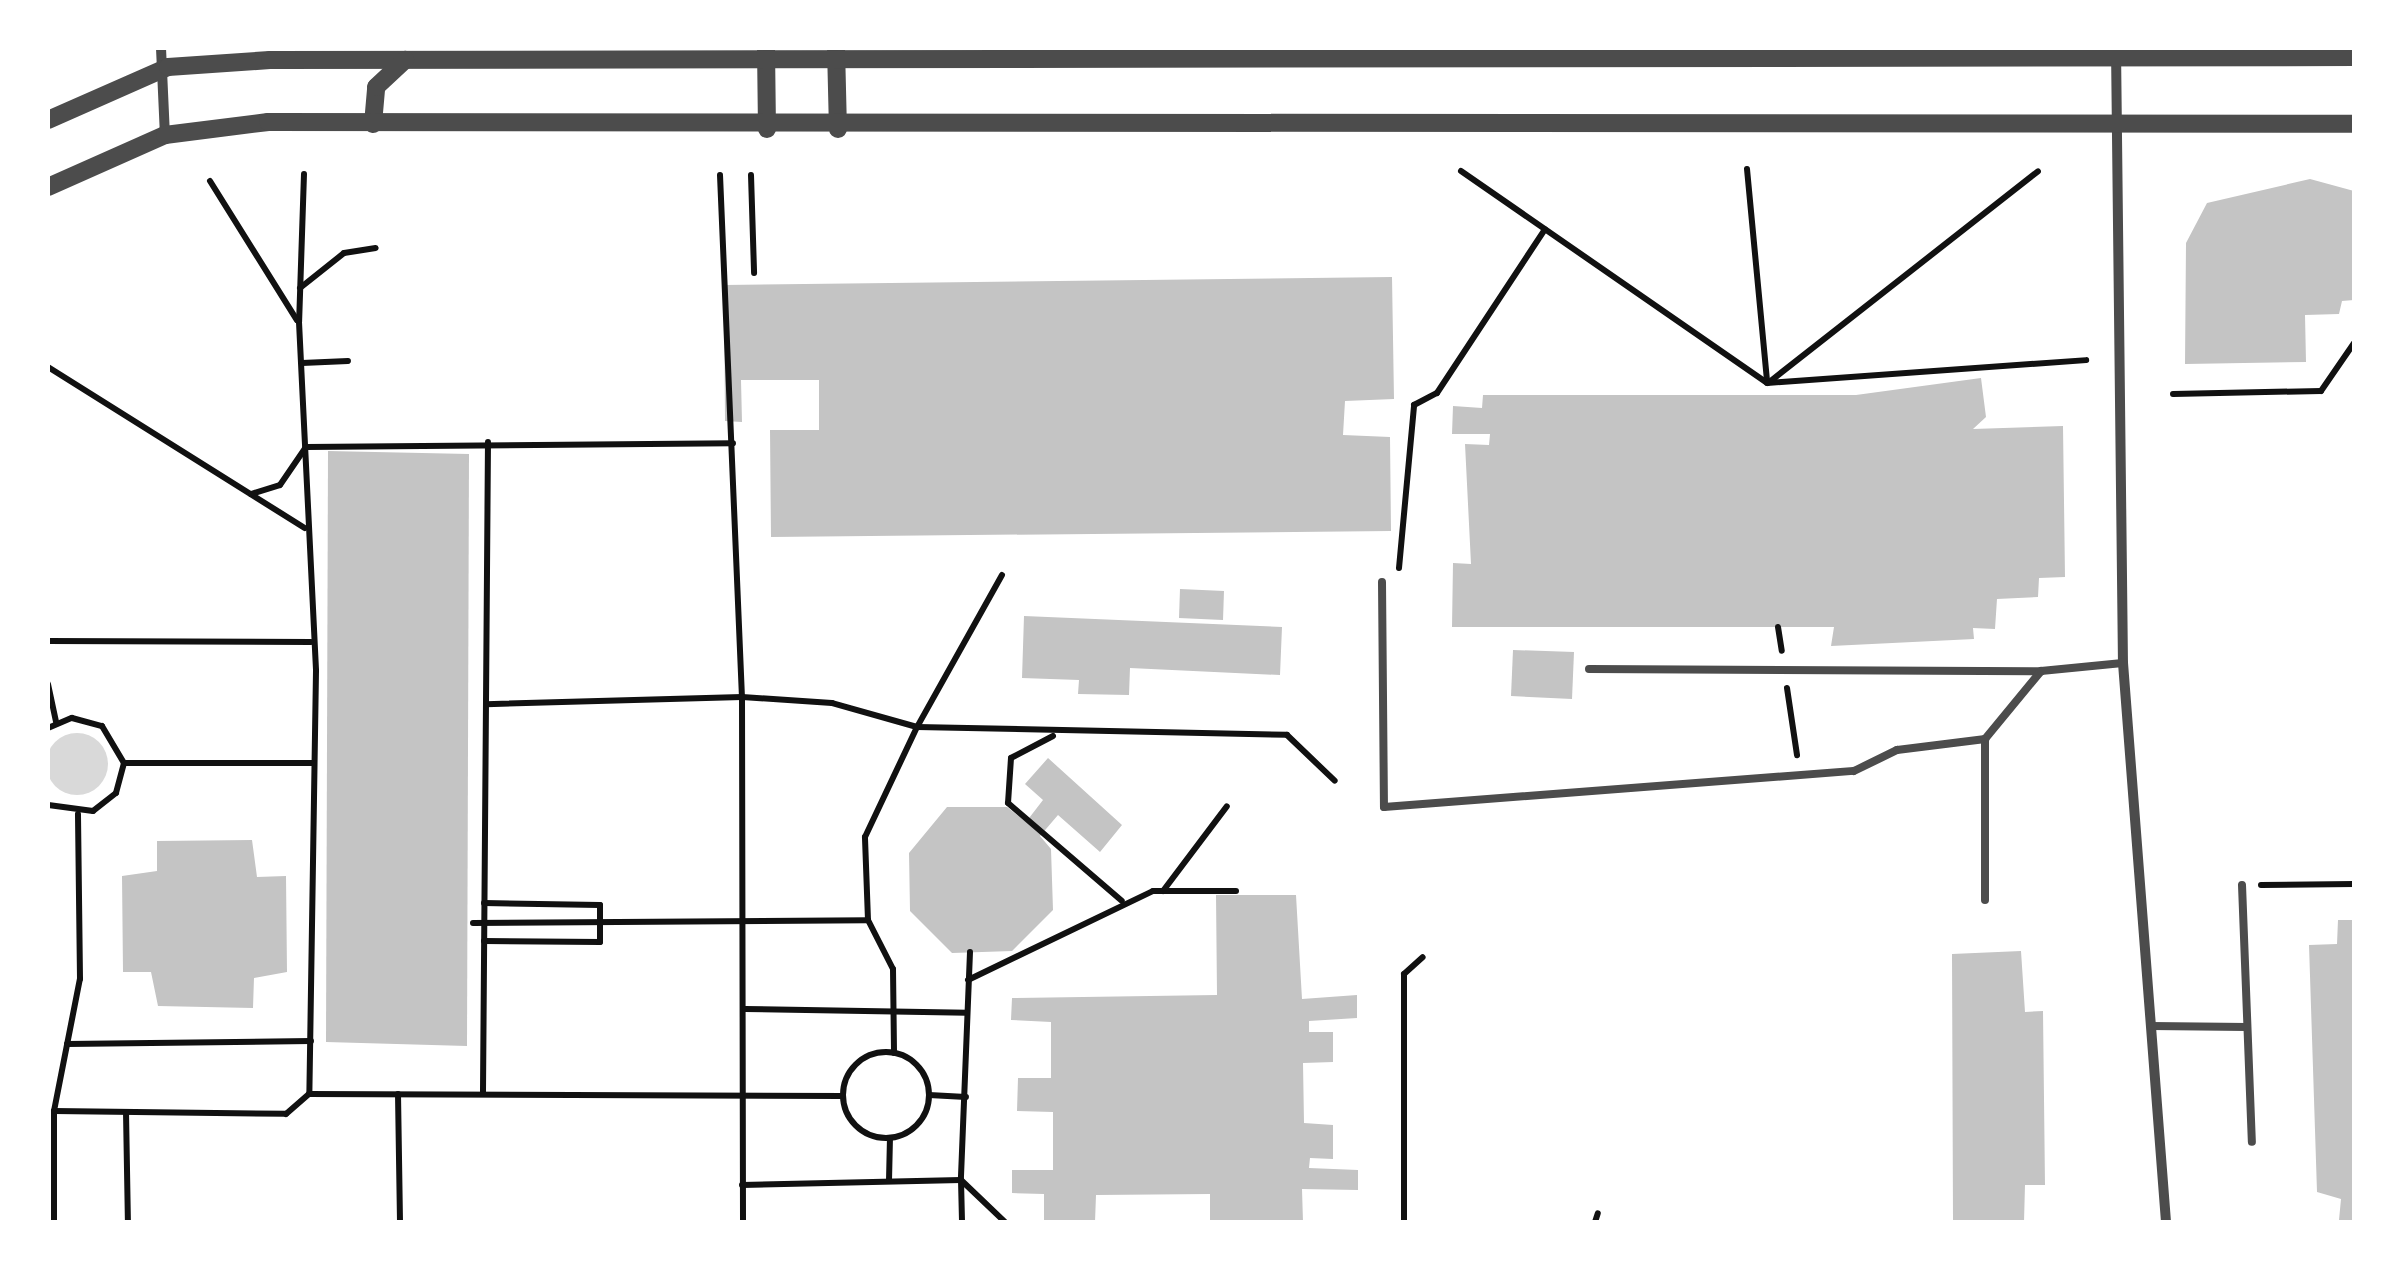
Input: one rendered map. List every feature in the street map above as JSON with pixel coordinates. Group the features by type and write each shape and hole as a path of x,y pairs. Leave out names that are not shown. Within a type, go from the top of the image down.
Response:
{"street":[{"path":"161,48 168,67 165,135"},
{"path":"2116,54 2120,127 2122,663 2166,1222"},
{"path":"48,120 168,67 405,60 766,55 2354,57"},
{"path":"766,55 767,128"},
{"path":"836,56 838,129"},
{"path":"372,124 376,86 405,60"},
{"path":"48,187 165,135 268,122 838,129 2354,124"}],"lane":[{"path":"1382,582 1384,807 1854,771 1897,750 1985,739"},
{"path":"1589,669 2041,671 2122,663"},
{"path":"1985,900 1985,739 2041,671"},
{"path":"2242,886 2252,1142"},
{"path":"2151,1026 2247,1027"}],"path":[{"path":"1747,168 1767,384"},
{"path":"1460,171 1767,384 2086,360"},
{"path":"1767,384 2038,171"},
{"path":"304,174 299,322 314,763 309,1094"},
{"path":"720,175 742,697 743,1222"},
{"path":"750,175 754,273"},
{"path":"210,181 299,322"},
{"path":"1382,582 1404,564 1414,405 1438,392 1545,229"},
{"path":"299,288 344,253 376,248"},
{"path":"2173,394 2321,391 2354,343"},
{"path":"302,363 348,361"},
{"path":"48,366 306,528"},
{"path":"306,447 488,442 734,443"},
{"path":"482,1092 488,442"},
{"path":"250,494 280,486 306,447"},
{"path":"894,1053 898,1011 893,969 868,920 865,837 918,727 1002,575"},
{"path":"48,642 311,642"},
{"path":"48,684 56,722"},
{"path":"486,704 742,697 832,703 918,727 1057,734 1287,735 1335,781"},
{"path":"48,728 56,722 102,726 124,764"},
{"path":"1057,734 1011,758 1008,803 1122,901"},
{"path":"124,764 314,763"},
{"path":"48,805 78,814 106,804 124,764"},
{"path":"1162,891 1227,806"},
{"path":"54,1222 54,1112 80,979 78,814"},
{"path":"2242,886 2354,884"},
{"path":"968,980 1122,901 1162,891 1236,891"},
{"path":"484,904 600,905 600,942 484,941"},
{"path":"473,923 868,920"},
{"path":"962,1222 970,952"},
{"path":"1404,1222 1404,974 1423,957"},
{"path":"745,1009 967,1013"},
{"path":"67,1044 310,1042"},
{"path":"894,1053 923,1072 929,1095 916,1126 890,1138 852,1122 842,1096 860,1060 894,1053"},
{"path":"54,1112 286,1114 309,1094 842,1096"},
{"path":"398,1094 400,1222"},
{"path":"929,1095 966,1097"},
{"path":"126,1112 128,1222"},
{"path":"889,1181 890,1138"},
{"path":"742,1184 961,1180 1006,1222"},
{"path":"1594,1222 1598,1213"}],"shaded area":[{"path":"77,733 99,742 108,764 99,786 77,795 55,786 46,764 55,742"}],"building":[{"path":"2310,179 2354,191 2354,300 2342,301 2339,314 2305,315 2306,362 2185,364 2186,243 2207,203"},
{"path":"1392,277 1394,399 1345,401 1343,435 1390,437 1391,531 771,537 770,430 819,430 819,380 741,380 742,422 725,421 724,285"},
{"path":"1981,378 1986,417 1973,429 2063,426 2065,577 2039,578 2038,597 1997,599 1995,629 1973,628 1974,639 1831,646 1834,627 1452,627 1453,563 1471,564 1465,444 1489,445 1490,434 1452,434 1453,406 1482,408 1483,395 1856,395"},
{"path":"328,451 469,454 467,1046 326,1042"},
{"path":"1180,589 1224,591 1223,620 1179,618"},
{"path":"1024,616 1282,627 1280,675 1130,668 1129,695 1078,694 1079,680 1022,678"},
{"path":"1513,650 1574,652 1572,699 1511,696"},
{"path":"1048,758 1122,825 1100,852 1058,815 1040,836 1051,849 1053,910 1012,951 952,953 910,911 909,853 947,807 1007,807 1026,822 1043,800 1025,784"},
{"path":"252,840 257,877 286,876 287,972 254,978 253,1008 158,1006 151,972 123,972 122,876 157,871 157,841"},
{"path":"1216,895 1296,895 1302,999 1357,995 1357,1018 1309,1021 1309,1032 1333,1032 1333,1062 1303,1063 1304,1123 1333,1125 1333,1159 1310,1158 1309,1168 1358,1170 1358,1190 1302,1189 1303,1222 1210,1222 1210,1194 1096,1195 1095,1222 1044,1222 1044,1194 1012,1193 1012,1170 1053,1170 1053,1112 1017,1111 1018,1078 1051,1078 1051,1022 1011,1020 1012,998 1217,995"},
{"path":"2338,920 2354,920 2354,1220 2339,1220 2341,1199 2317,1192 2309,945 2337,944"},
{"path":"2021,951 2025,1012 2043,1011 2045,1185 2025,1185 2024,1222 1953,1222 1952,954"}]}
